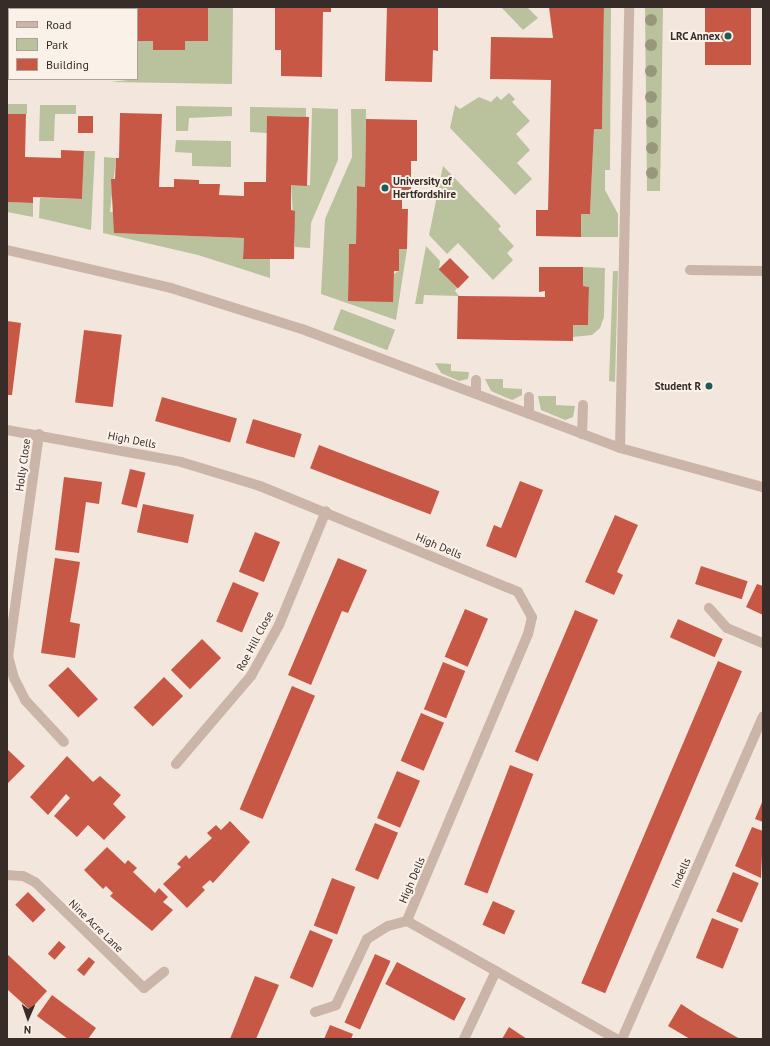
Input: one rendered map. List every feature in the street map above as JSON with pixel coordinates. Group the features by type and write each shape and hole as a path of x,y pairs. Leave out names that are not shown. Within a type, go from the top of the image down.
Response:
{"street":[{"path":"620,448 630,7"},
{"path":"7,250 171,288 302,329 620,448 763,487"},
{"path":"690,270 763,271"},
{"path":"476,380 476,393"},
{"path":"529,397 529,414"},
{"path":"582,434 583,405"},
{"name":"High Dells","path":"7,430 39,434 181,462 326,511 518,592 532,617 528,634 408,921"},
{"name":"Holly Close","path":"39,434 8,656 14,678 25,700 64,742"},
{"name":"Roe Hill Close","path":"176,764 251,676 279,625 326,511"},
{"path":"709,608 727,628 763,643"},
{"name":"Indells","path":"622,1039 763,716"},
{"name":"Nine Acre Lane","path":"7,876 23,876 34,882 144,988 164,972"},
{"name":"High Dells","path":"315,1012 336,1005 367,939 388,926 408,921 616,1039"},
{"path":"464,1039 496,971"}],"green space":[{"path":"208,7 233,7 232,84 110,82 138,80 138,41 153,41 153,50 185,41 208,41"},
{"path":"501,7 527,7 538,18 523,30"},
{"path":"604,7 611,7 610,170 605,170 605,190 618,214 618,237 581,237 581,214 590,214 594,129 602,129"},
{"path":"645,7 663,7 660,191 647,191"},
{"path":"509,93 515,99 512,102 530,121 516,134 530,150 517,163 532,179 515,195 450,128 455,105 460,109 479,97 491,102 497,96 501,100"},
{"path":"7,104 27,104 27,114 7,114"},
{"path":"40,105 76,105 76,114 55,114 54,141 39,141"},
{"path":"176,106 232,107 232,116 189,118 188,131 176,131"},
{"path":"250,107 306,108 306,117 267,116 267,133 250,132"},
{"path":"312,108 338,109 338,160 311,223 310,248 295,247 291,185 310,185"},
{"path":"351,109 366,109 365,187 357,186 356,244 349,245 348,301 399,271 399,249 407,249 396,320 321,294 325,219 352,157"},
{"path":"176,140 231,141 231,167 192,166 192,153 175,152"},
{"path":"84,151 95,151 91,230 39,218 40,198 82,199"},
{"path":"104,157 116,158 110,212 115,212 115,233 244,238 243,258 270,259 270,278 198,255 103,233"},
{"path":"443,166 501,226 498,229 514,246 507,253 513,260 493,280 458,243 447,254 429,235"},
{"path":"7,202 33,203 33,217 7,212"},
{"path":"426,246 440,261 439,269 457,288 455,291 459,296 424,295 423,304 415,304"},
{"path":"583,267 605,268 604,317 600,328 592,335 573,337 573,325 588,325 589,287 583,286"},
{"path":"613,271 618,271 615,382 609,381"},
{"path":"341,309 395,330 387,350 333,330"},
{"path":"435,363 451,364 451,371 469,372 468,379 459,381 441,373"},
{"path":"485,379 503,379 503,388 522,389 522,395 512,400 491,391"},
{"path":"538,396 556,396 556,405 575,406 573,417 565,420 541,410"}],"building":[{"path":"7,7 87,7 8,8 8,42"},
{"path":"106,7 208,7 208,41 185,41 185,50 153,50 153,41 138,41 138,8"},
{"path":"275,7 331,7 331,12 323,12 322,77 281,76 281,50 275,50"},
{"path":"387,7 438,7 438,51 433,50 432,82 385,81"},
{"path":"549,7 604,7 602,129 594,129 590,214 581,214 581,237 536,236 536,210 548,210 551,80 490,79 491,37 553,38"},
{"name":"LRC Annex","path":"705,7 751,7 751,65 705,65"},
{"path":"120,113 162,114 159,187 174,187 174,179 199,180 199,184 220,184 219,195 244,196 244,182 266,182 267,116 309,117 307,186 291,185 291,210 295,211 294,259 243,259 244,238 114,233 111,179 115,179 116,158 119,158"},
{"path":"7,114 26,114 25,157 61,158 61,150 84,151 82,199 33,197 33,203 7,202"},
{"path":"78,116 93,116 93,133 78,133"},
{"path":"366,119 417,120 417,161 411,161 411,192 402,192 402,209 408,209 407,249 399,249 399,271 394,271 393,302 348,301 349,244 356,244 357,186 365,187"},
{"path":"450,258 469,277 458,288 439,269"},
{"path":"539,267 583,267 583,286 589,287 588,325 573,325 573,341 457,339 458,296 545,297 545,291 539,292"},
{"path":"7,321 21,323 12,395 7,395"},
{"path":"84,330 122,335 113,407 75,402"},
{"path":"162,397 237,418 230,443 155,421"},
{"path":"253,419 302,434 294,458 246,443"},
{"path":"319,445 439,491 430,515 310,468"},
{"path":"130,469 146,473 137,508 121,504"},
{"path":"64,477 102,482 99,504 86,502 79,553 55,550"},
{"path":"520,481 543,490 516,558 486,546 494,525 501,528"},
{"path":"143,504 194,515 188,543 137,532"},
{"path":"615,515 638,525 617,572 623,575 614,595 585,582"},
{"path":"255,532 280,542 264,582 239,572"},
{"path":"55,558 80,562 70,622 80,624 75,658 41,653"},
{"path":"338,558 367,570 348,613 342,611 311,685 288,675"},
{"path":"701,566 748,581 742,599 695,584"},
{"path":"233,582 259,593 242,633 216,622"},
{"path":"757,584 763,586 763,615 746,607"},
{"path":"465,609 488,619 468,667 445,657"},
{"path":"575,610 598,620 538,762 515,752"},
{"path":"678,619 723,639 715,657 670,637"},
{"path":"202,639 221,658 190,689 171,670"},
{"path":"718,661 742,671 605,993 581,983"},
{"path":"443,662 465,671 446,718 424,709"},
{"path":"68,667 98,699 78,718 48,685"},
{"path":"164,677 183,696 153,726 134,707"},
{"path":"292,686 315,696 263,819 240,809"},
{"path":"421,713 444,723 424,771 401,761"},
{"path":"7,749 25,766 7,784"},
{"path":"67,756 93,782 100,776 121,795 113,804 126,817 104,840 88,825 77,837 54,816 70,798 66,794 48,815 30,797"},
{"path":"510,765 533,774 487,893 464,884"},
{"path":"397,771 420,781 400,828 377,818"},
{"path":"763,800 763,822 755,819"},
{"path":"230,821 250,842 213,883 210,880 202,887 205,890 187,908 163,884 181,867 177,864 186,855 189,859 212,838 207,833 216,825 221,830"},
{"path":"375,823 398,833 378,880 355,870"},
{"path":"752,827 763,831 761,878 735,866"},
{"path":"107,847 125,864 128,860 137,868 133,872 155,893 159,888 168,897 163,902 173,910 152,931 110,896 113,893 106,886 103,889 84,870"},
{"path":"733,872 759,883 742,923 716,912"},
{"path":"332,878 355,887 337,935 314,926"},
{"path":"28,892 46,910 33,922 15,905"},
{"path":"493,901 515,911 504,935 482,925"},
{"path":"712,918 739,929 723,969 696,958"},
{"path":"310,930 333,940 313,988 290,978"},
{"path":"59,941 66,947 55,960 48,954"},
{"path":"7,954 47,991 30,1010 7,989"},
{"path":"375,954 391,961 360,1029 344,1023"},
{"path":"89,957 95,962 84,976 77,970"},
{"path":"397,962 466,999 454,1021 385,984"},
{"path":"255,976 279,985 256,1039 230,1039"},
{"path":"52,995 96,1028 88,1039 68,1039 37,1016"},
{"path":"681,1004 740,1039 690,1039 668,1026"},
{"path":"330,1025 353,1034 351,1039 324,1039"},
{"path":"509,1027 527,1039 502,1039"}],"place":[{"name":"LRC Annex","path":"728,36"},
{"name":"University of Hertfordshire","path":"385,188"},
{"name":"Student R","path":"709,386"}]}
